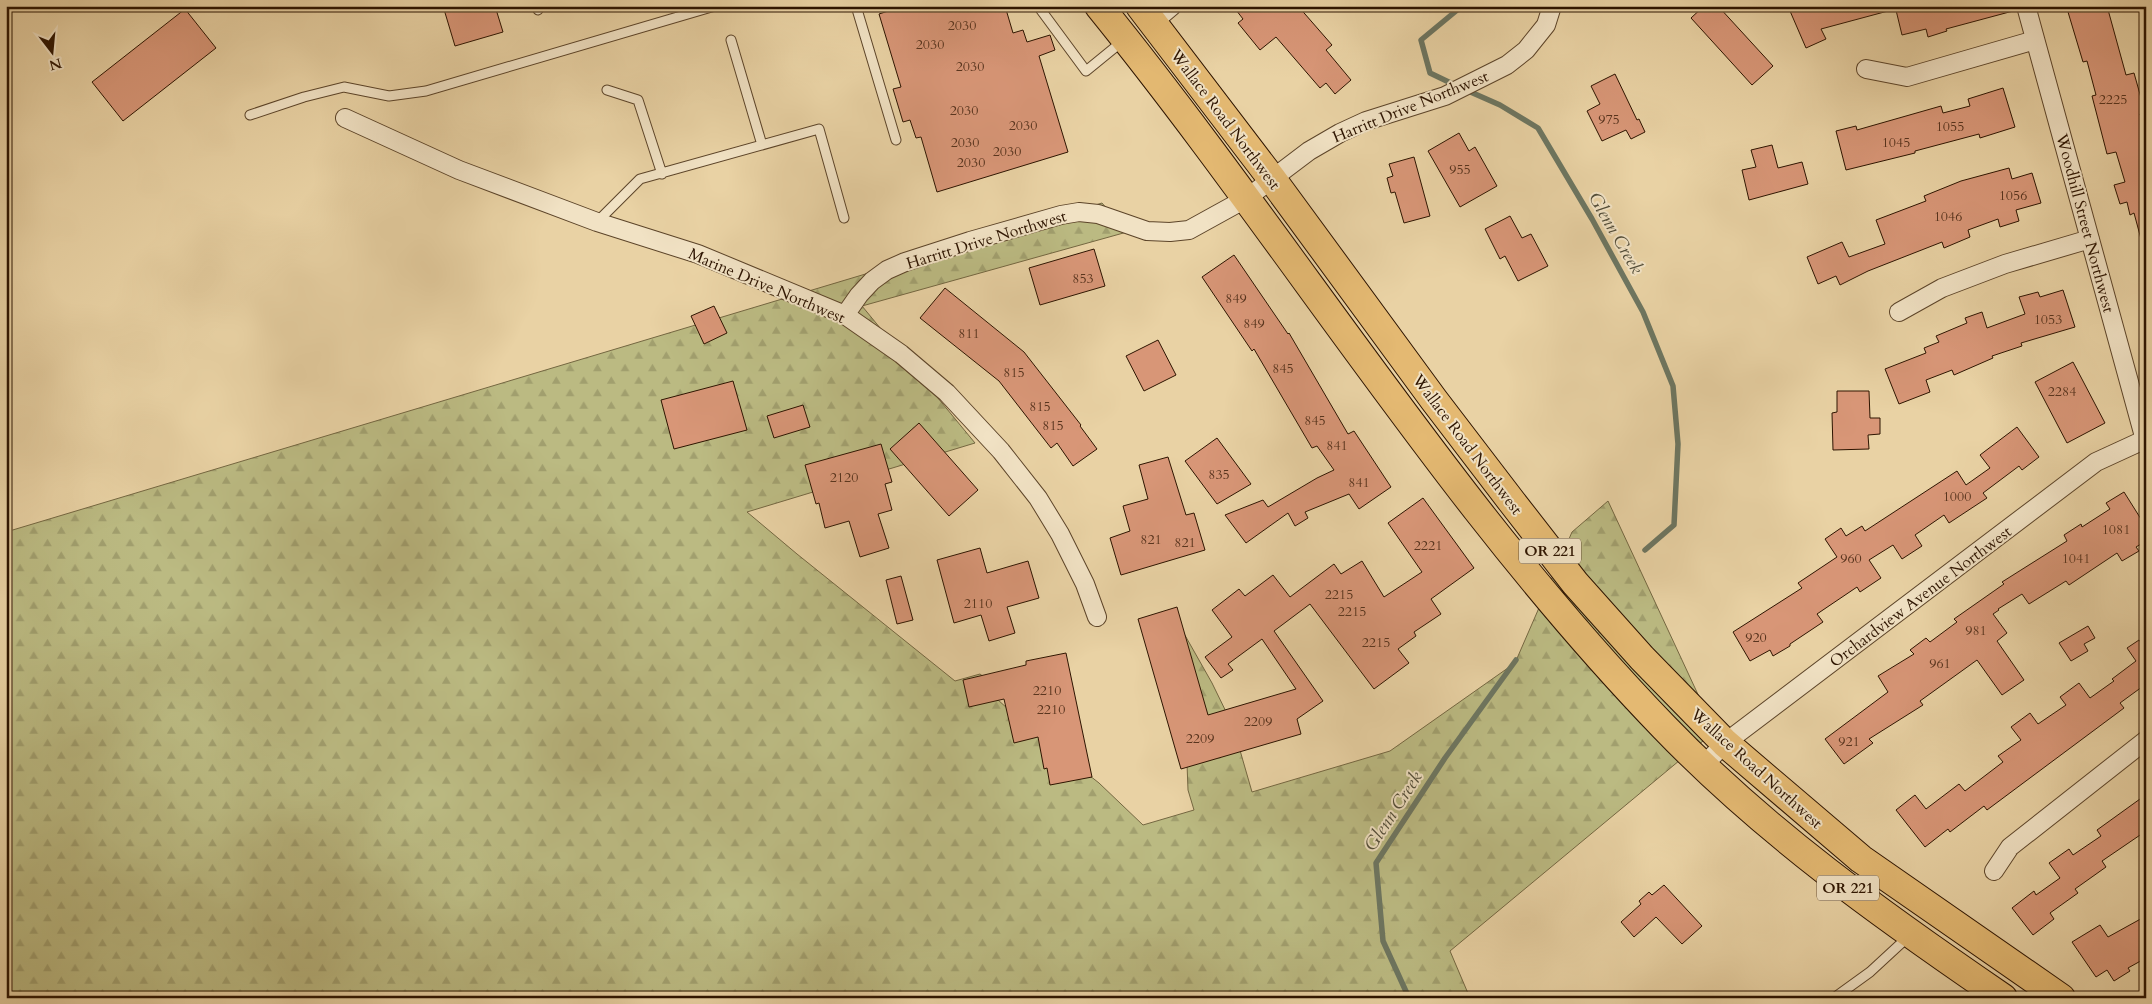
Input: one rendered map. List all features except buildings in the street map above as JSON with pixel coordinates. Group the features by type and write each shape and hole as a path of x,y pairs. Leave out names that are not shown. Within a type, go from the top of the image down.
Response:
{"main road":[{"name":"Wallace Road Northwest","path":"1099,6 1247,198 1407,418 1551,602 1664,728 1753,811 1818,866 1911,935 2003,998"},
{"name":"Wallace Road Northwest","path":"1155,11 1272,179 1434,400 1575,583 1642,658 1725,743 1861,859 2061,998"}],"street":[{"name":"Harritt Drive Northwest","path":"845,315 865,288 887,270 905,262 970,241 1079,212 1098,214 1146,232 1189,230 1247,198 1308,151 1340,132 1366,121 1444,96 1507,65 1526,50 1546,26 1552,6"},
{"name":"Woodhill Street Northwest","path":"2026,6 2146,440"},
{"path":"1866,69 1907,77 2035,40"},
{"name":"Marine Drive Northwest","path":"345,118 459,170 597,222 698,254 845,315 901,354 948,393 1002,451 1038,498 1060,534 1085,584 1097,617"},
{"path":"1899,312 1942,288 1996,267 2090,239"},
{"name":"Orchardview Avenue Northwest","path":"1704,766 1725,743 2096,462 2146,440"},
{"path":"1994,871 2010,847 2146,740"}],"lane":[{"path":"250,115 304,97 344,87 389,96 426,91 715,6"},
{"path":"856,6 896,140"},
{"path":"1038,6 1086,71 1125,39"},
{"path":"731,40 762,145"},
{"path":"607,90 638,100 662,174"},
{"path":"597,222 640,179 819,129 844,218"},
{"path":"1834,998 1870,972 1911,935"}],"green space":[{"path":"1102,203 1127,232 862,306 975,443 747,512 955,681 980,674 989,681 987,690 1028,727 1099,783 1143,825 1194,810 1188,790 1182,630 1212,683 1233,726 1252,792 1390,751 1515,663 1572,532 1608,501 1715,731 1450,951 1470,998 6,998 6,532"}],"waterway":[{"name":"Glenn Creek","path":"1457,86 1430,73 1421,40 1462,6"},
{"name":"Glenn Creek","path":"1466,90 1500,105 1538,128 1592,219 1643,312 1673,386 1678,444 1674,525 1645,550"},
{"name":"Glenn Creek","path":"1409,998 1383,941 1376,863 1445,758 1516,660"}]}
